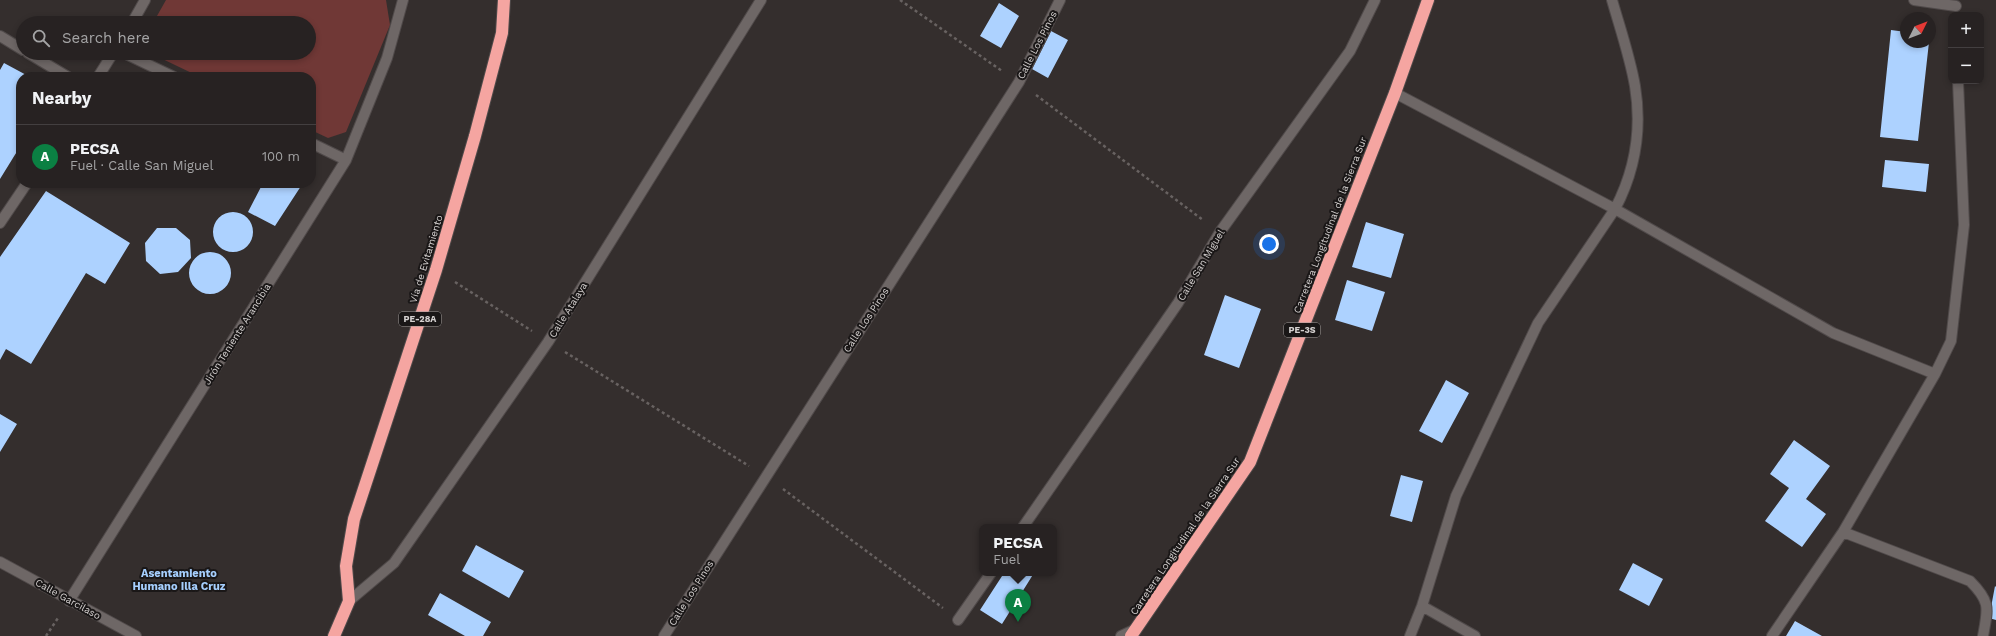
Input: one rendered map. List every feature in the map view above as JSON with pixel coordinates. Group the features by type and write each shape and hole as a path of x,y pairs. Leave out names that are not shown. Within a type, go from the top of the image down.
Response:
{"highway":[{"name":"Vía de Evitamiento","path":"334,636 349,601 346,566 354,519 436,270 475,136 502,33 504,0"},
{"name":"Carretera Longitudinal de la Sierra Sur","path":"1133,633 1250,462 1395,93 1428,0"}],"street":[{"path":"136,16 145,0"},
{"name":"Jirón Teniente Arancibia","path":"69,601 346,160 387,58 403,0"},
{"name":"Calle Atalaya","path":"349,601 394,563 548,342 761,0"},
{"name":"Calle Los Pinos","path":"664,636 1019,82 1060,0"},
{"name":"Calle San Miguel","path":"1025,524 1178,303 1220,232 1350,51 1375,0"},
{"path":"1410,636 1422,606 1456,496 1538,323 1615,209 1622,196 1634,161 1637,133 1635,87 1612,0"},
{"path":"1914,0 1956,7"},
{"path":"0,36 16,46"},
{"path":"40,60 60,72"},
{"path":"101,72 109,60"},
{"path":"139,60 164,72"},
{"path":"1772,636 1843,532 1935,374 1951,341 1964,225 1958,84"},
{"path":"1395,93 1615,209 1833,333 1935,374"},
{"path":"316,146 346,160"},
{"path":"0,223 24,188"},
{"path":"1843,532 1970,581 1983,593 1988,610 1983,636"},
{"name":"Calle Garcilaso","path":"0,562 69,601 136,636"},
{"path":"958,620 989,576"},
{"path":"1422,606 1475,636"},
{"path":"1121,636 1133,633"}],"path":[{"path":"900,0 1019,82 1220,232"},
{"path":"436,270 548,342 766,476 958,620"}],"shaded area":[{"path":"166,0 386,0 390,25 346,132 328,138 316,132 316,72 190,72 165,60 316,60 316,16 157,16"}],"building":[{"path":"999,3 1019,16 1001,48 980,36"},
{"path":"1891,30 1900,31 1900,48 1928,48 1918,141 1880,137"},
{"path":"1051,31 1068,40 1048,78 1032,69"},
{"path":"4,63 21,72 16,72 16,153 0,179 0,70"},
{"path":"1885,160 1929,164 1926,192 1882,187"},
{"path":"260,188 300,188 275,226 248,212"},
{"path":"46,191 130,243 105,284 86,273 31,364 6,349 0,360 0,257"},
{"path":"237,212 244,215 250,221 253,232 252,240 244,249 237,252 229,252 222,249 214,240 213,228 216,221 225,213"},
{"path":"1366,222 1404,234 1391,278 1352,267"},
{"path":"157,228 176,228 190,240 191,258 178,272 160,274 146,261 145,243"},
{"path":"206,252 214,252 225,258 231,269 231,277 225,288 214,294 206,294 195,288 189,277 189,269 195,258"},
{"path":"1347,280 1385,292 1372,331 1335,320"},
{"path":"1225,295 1261,309 1239,368 1204,355"},
{"path":"1446,380 1469,393 1442,443 1419,431"},
{"path":"0,414 17,424 0,452"},
{"path":"1794,440 1830,466 1806,499 1826,514 1802,547 1765,521 1789,488 1770,474"},
{"path":"1401,475 1423,481 1412,522 1390,516"},
{"path":"476,545 524,571 509,598 462,571"},
{"path":"1633,563 1663,579 1649,606 1619,590"},
{"path":"1002,576 1032,576 1002,624 980,610"},
{"path":"1995,586 1996,587 1996,620 1989,618"},
{"path":"440,593 491,622 483,636 465,636 428,615"},
{"path":"1795,621 1822,636 1786,636"}],"place":[{"name":"PECSA","path":"1018,622"}],"district":[{"name":"Asentamiento Humano Illa Cruz","path":"179,579"}]}
